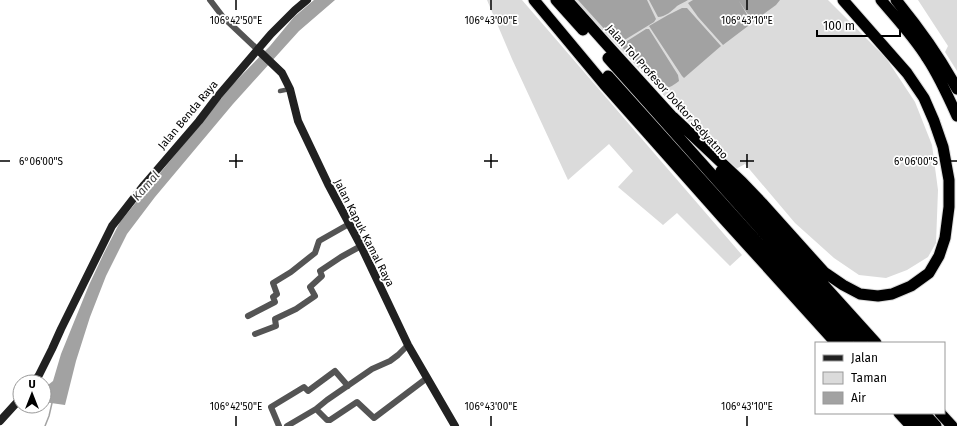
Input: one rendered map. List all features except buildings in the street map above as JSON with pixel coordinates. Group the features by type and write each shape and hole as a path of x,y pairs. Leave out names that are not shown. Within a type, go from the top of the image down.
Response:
{"highway":[{"path":"534,0 604,84 835,342"},
{"name":"Jalan Tol Profesor Doktor Sedyatmo","path":"556,0 861,342"},
{"name":"Jalan Tol Profesor Doktor Sedyatmo","path":"567,0 875,342"},
{"path":"673,117 742,182 824,272 842,285 860,294 878,296 892,294 911,286 929,272 939,256 945,238 949,208 949,180 943,147 924,98 908,73 843,0"},
{"path":"881,0 927,57 957,116"},
{"path":"896,0 933,47 957,90"},
{"path":"542,9 571,37 607,76 847,342"},
{"path":"900,414 911,426"},
{"path":"912,414 923,426"},
{"path":"925,414 936,426"},
{"path":"941,414 952,426"}],"main road":[{"name":"Jalan Benda Raya","path":"40,374 112,226 144,185 260,52 271,34 307,0"},
{"name":"Jalan Kapuk Kamal Raya","path":"260,52 282,73 290,89 298,122 328,184 361,246 408,345 455,426"},
{"path":"0,421 12,408"}],"street":[{"path":"210,0 223,17 260,52"},
{"path":"280,91 290,89"},
{"path":"248,316 275,302 273,297 277,294 273,283 291,272 315,253 319,241 349,224"},
{"path":"255,334 276,326 275,319 296,309 315,296 310,287 322,276 320,271 361,246"},
{"path":"287,426 316,409 372,369 390,361 408,345"},
{"path":"279,426 271,407 304,388 308,391 335,371 348,386"},
{"path":"316,409 327,420 330,420 357,402 374,418 427,378"}],"green space":[{"path":"487,0 522,0 742,255 730,266 677,213 663,225 618,187 633,171 609,144 568,180 512,59"},
{"path":"574,0 828,0 886,58 915,102 932,145 938,190 936,243 928,257 907,270 886,278 859,275 834,258 795,223 745,164 734,170"},
{"path":"918,0 957,0 957,71 945,52 948,46"}],"water":[{"path":"314,0 335,0 299,31 233,104 155,197 127,234 106,276 90,317 76,361 65,405 52,403 52,382 61,354 89,285 120,222 233,84 270,46 294,17"},
{"path":"578,0 647,0 656,19 654,22 618,44"},
{"path":"649,0 688,0 677,6 666,15 658,17"},
{"path":"693,0 780,0 776,5 753,22 739,1 752,23 723,45 698,17 688,3"},
{"path":"682,8 687,8 721,46 684,78 649,26"},
{"path":"646,29 649,29 678,75 679,81 672,86 659,86 622,47 624,43"}],"waterway":[{"name":"Kamal","path":"45,426 49,414"}]}
